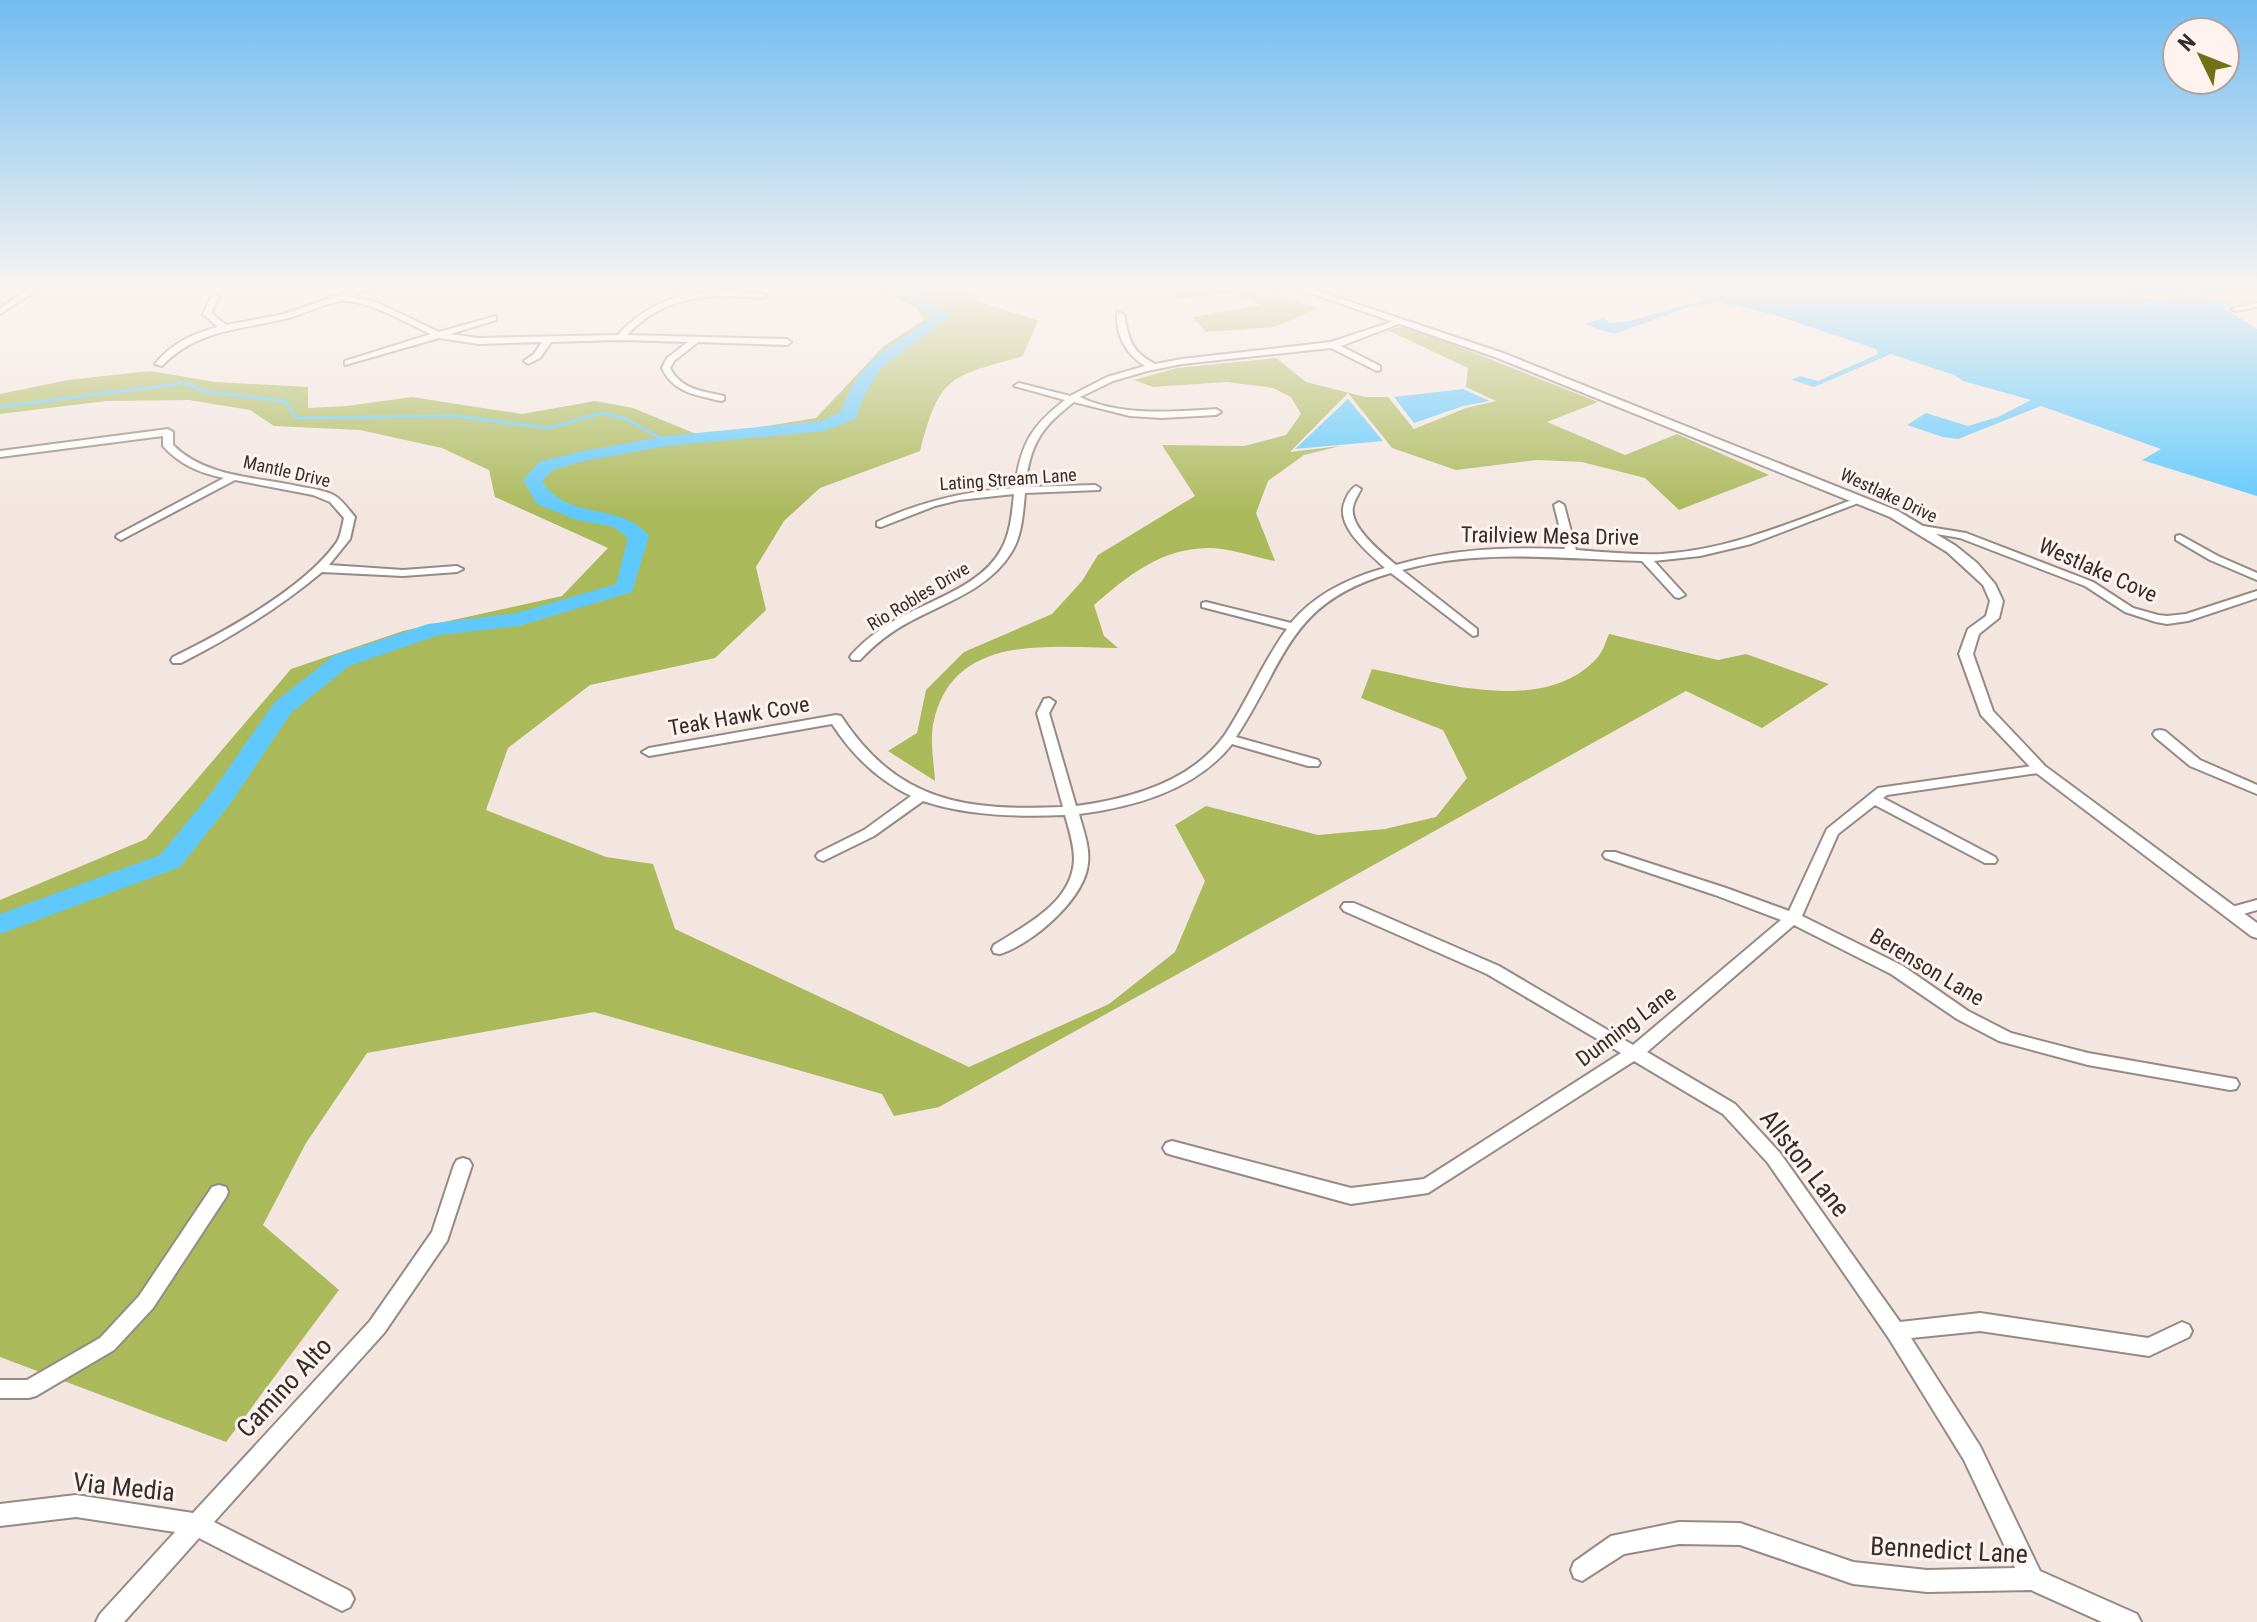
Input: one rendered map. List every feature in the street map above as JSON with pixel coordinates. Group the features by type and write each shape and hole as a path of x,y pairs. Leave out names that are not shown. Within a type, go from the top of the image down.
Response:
{"street":[{"path":"669,363 666,368 670,380 684,389 721,398"},
{"path":"1147,363 1154,367"},
{"name":"Rio Robles Drive","path":"856,657 891,629 994,567 1009,547 1017,523 1022,459 1030,439 1047,419 1071,400 1109,381 1154,367 1189,363"},
{"path":"1367,363 1377,368"},
{"name":"Westlake Drive","path":"1518,363 1861,500 1923,529 1957,552 1993,588 1995,613 1986,626 1973,632 1966,654 1986,712 2040,769 2257,932"},
{"path":"1019,386 1147,415 1216,412"},
{"name":"Mantle Drive","path":"0,454 168,432 168,446 178,458 234,477 317,494 340,504 352,523 350,531 345,541 319,568 214,643 177,660"},
{"path":"121,537 234,477"},
{"name":"Lating Stream Lane","path":"881,524 907,509 942,498 1095,488"},
{"path":"1356,489 1346,510 1348,520 1365,545 1473,632"},
{"name":"Trailview Mesa Drive","path":"836,719 859,752 921,796 1002,811 1069,811 1123,801 1157,790 1195,770 1230,739 1291,627 1314,604 1332,592 1394,568 1457,554 1571,553 1676,557 1757,540 1861,500"},
{"path":"1559,505 1571,553"},
{"name":"Westlake Cove","path":"1923,529 1962,535 2089,584 2129,610 2156,618 2188,617 2257,594"},
{"path":"2180,538 2214,558 2257,577"},
{"path":"1646,558 1679,595"},
{"path":"319,568 403,573 457,569"},
{"path":"1206,605 1291,627"},
{"path":"1000,949 1053,913 1077,884 1082,854 1043,713 1049,702"},
{"name":"Teak Hawk Cove","path":"649,752 836,719"},
{"path":"2160,734 2195,763 2257,790"},
{"path":"1230,739 1313,763"},
{"name":"Dunning Lane","path":"1172,1148 1351,1196 1428,1186 1636,1052 1794,917 1832,832 1883,791 2040,769"},
{"path":"823,856 869,833 921,796"},
{"path":"1873,798 1990,860"},
{"name":"Berenson Lane","path":"1610,855 1704,884 1794,917 1898,970 1954,1010 2002,1036 2050,1050 2230,1084"},
{"path":"2233,912 2257,905"},
{"name":"Allston Lane","path":"1349,907 1493,970 1729,1109 1774,1158 1895,1331 1972,1453 2032,1579"},
{"name":"Camino Alto","path":"108,1622 377,1327 440,1235 463,1165"},
{"path":"0,1389 29,1389 107,1344 146,1302 219,1192"},
{"path":"1895,1331 1980,1322 2149,1347 2182,1331"},
{"name":"Via Media","path":"0,1515 76,1506 195,1524 342,1599"},
{"name":"Bennedict Lane","path":"1582,1570 1619,1544 1679,1533 1740,1534 1853,1573 1927,1581 2032,1579 2129,1622"}],"green space":[{"path":"868,363 1000,363 952,382 934,407 920,451 820,488 784,521 756,567 766,610 715,658 590,685 508,748 486,810 606,857 653,864 675,929 969,1067 1109,1004 1175,952 1205,881 1175,825 1206,806 1318,835 1385,829 1436,817 1467,778 1443,730 1361,698 1372,669 1459,687 1521,691 1550,686 1576,675 1598,657 1609,634 1718,660 1746,654 1829,684 1762,728 1686,691 939,1107 894,1116 882,1094 594,1012 367,1053 306,1143 263,1225 339,1290 226,1442 0,1357 0,900 146,839 291,669 403,631 562,596 608,548 495,497 489,470 442,448 360,430 274,426 250,410 189,400 106,401 0,414 0,394 68,380 150,371 215,382 308,387 308,408 412,397 522,414 595,401 633,408 696,434 816,418"},
{"path":"1230,363 1282,363 1306,382 1365,397 1388,397 1414,429 1466,408 1496,401 1466,387 1468,368 1457,363 1499,363 1598,402 1547,422 1625,455 1677,434 1769,475 1679,510 1645,478 1582,462 1537,460 1456,470 1392,448 1348,393 1290,452 1340,446 1304,455 1268,481 1256,513 1275,561 1208,548 1175,553 1160,559 1133,574 1094,605 1104,636 1118,648 1033,648 1006,652 981,660 960,674 943,695 933,725 935,781 888,751 917,733 926,690 964,652 1052,614 1082,581 1098,555 1195,496 1162,445 1244,446 1286,435 1301,414 1291,397 1273,388 1227,382 1153,387 1134,380 1177,368"}],"water":[{"path":"1859,363 1871,363 1814,387 1792,380 1800,376 1818,381"},
{"path":"1917,363 2257,363 2257,496 2142,460 2161,449 2041,406 1958,439 1907,425 1926,413 1968,426 1998,417 2031,400 1963,381"},
{"path":"1463,389 1490,401 1463,406 1414,423 1394,397"},
{"path":"1348,399 1383,441 1295,449"}],"waterway":[{"path":"0,924 170,861 221,798 282,708 341,661 436,629 519,619 625,588 639,536 620,522 584,516 544,500 532,480 546,466 666,441 824,426 849,415 864,378 878,363"},
{"path":"0,407 184,383 206,392 285,401 296,418 455,416 549,428 602,413 626,419 666,441"}]}
